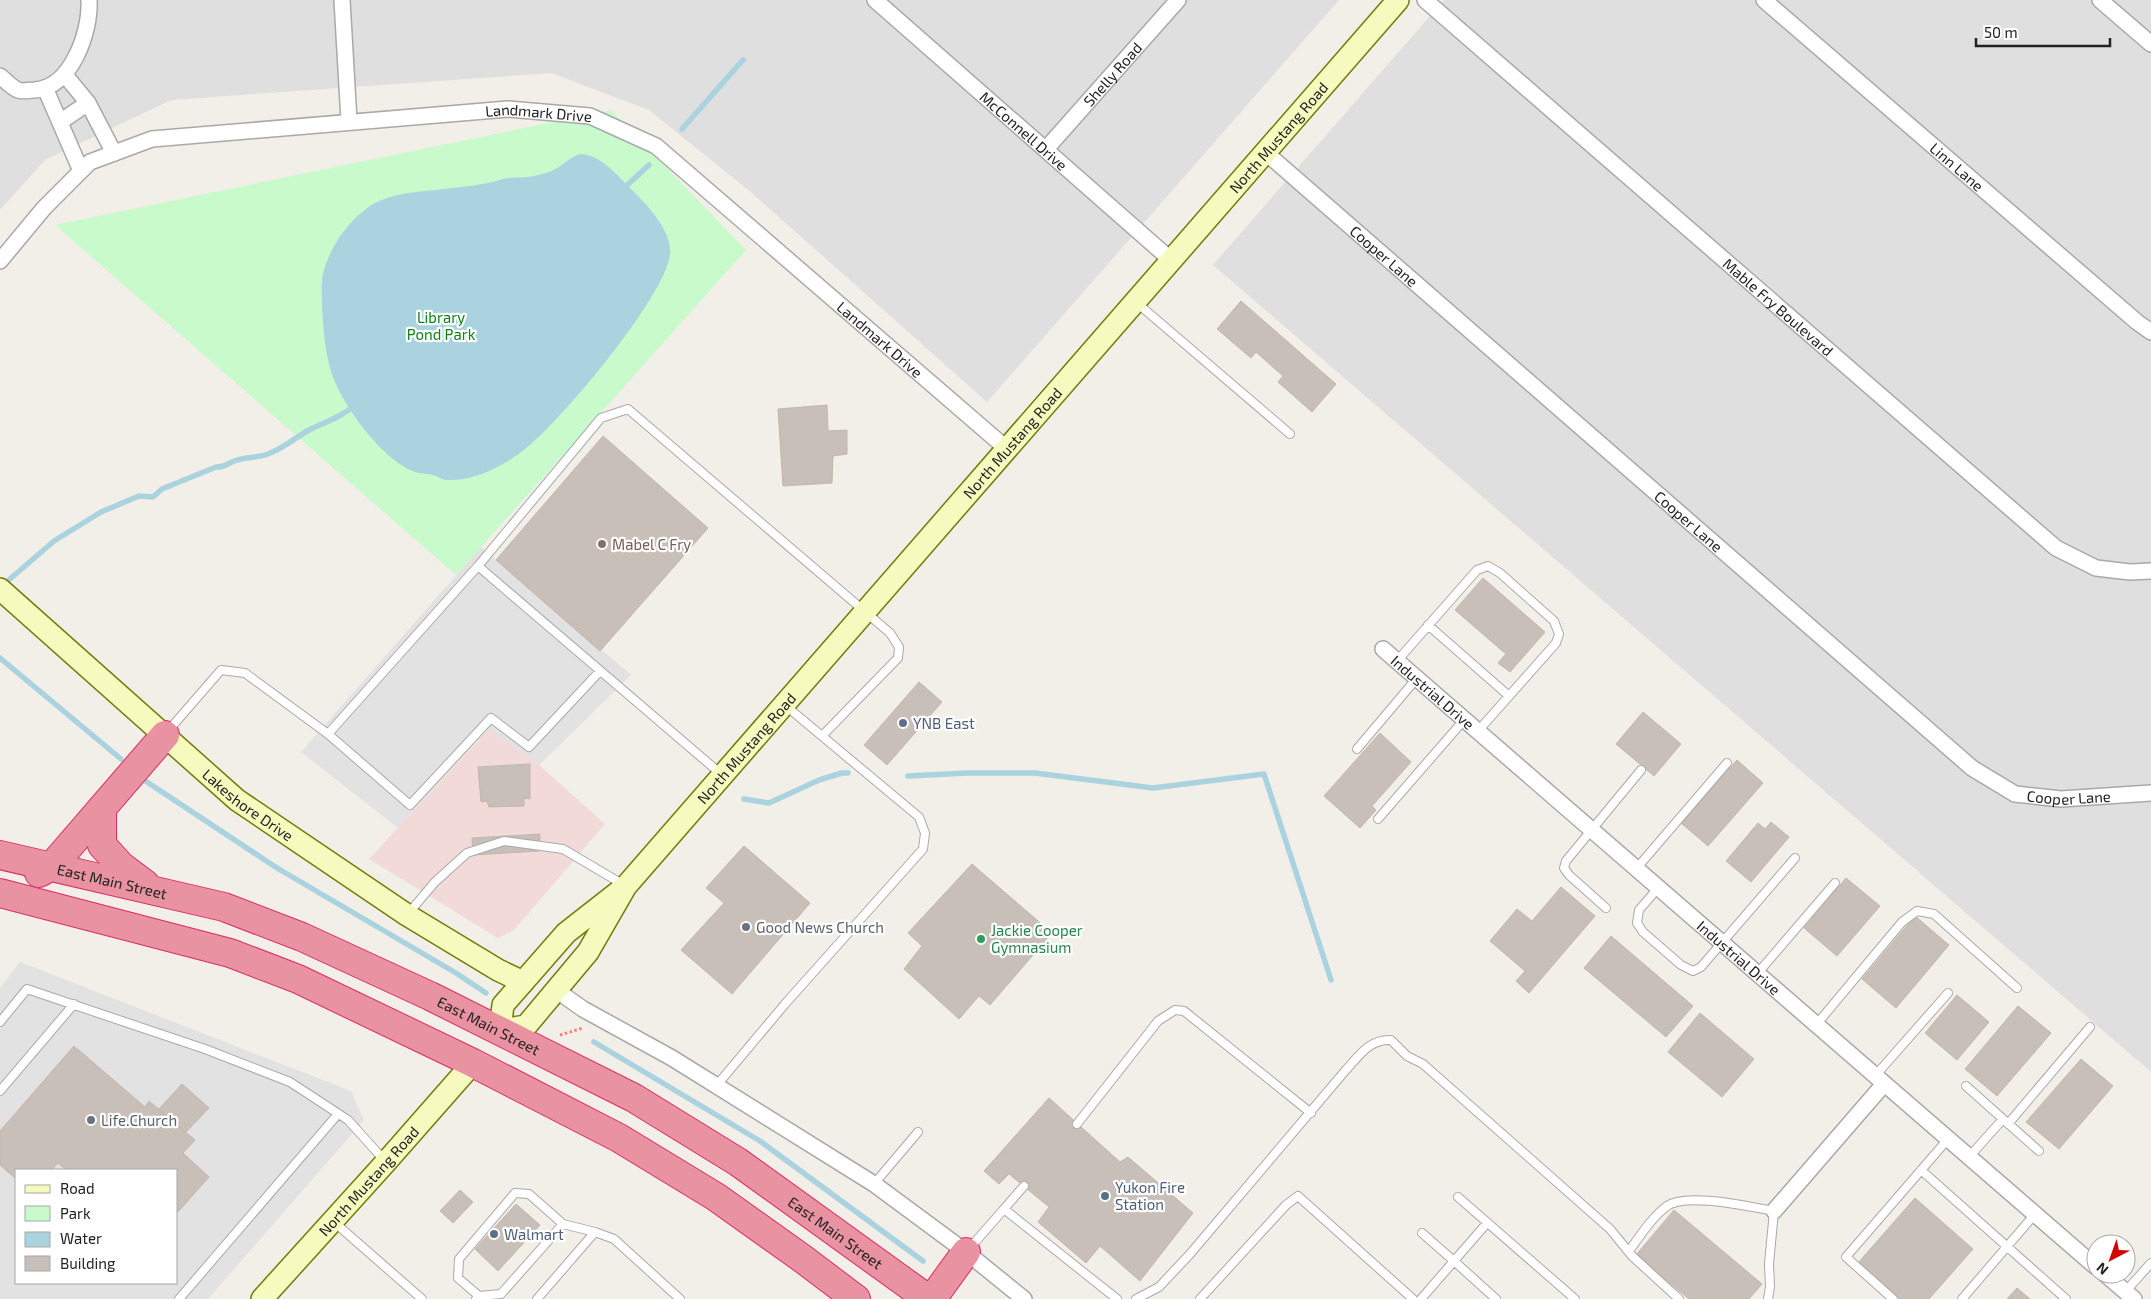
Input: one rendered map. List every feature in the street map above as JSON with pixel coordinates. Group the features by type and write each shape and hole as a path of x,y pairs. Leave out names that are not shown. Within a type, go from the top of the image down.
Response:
{"highway":[{"path":"0,883 27,880 52,866 165,735"},
{"path":"0,850 40,846 65,837 102,808"},
{"path":"102,808 102,845 121,866 152,889"},
{"name":"East Main Street","path":"0,855 224,907 302,936 500,1030 634,1098 730,1157 928,1299"},
{"path":"0,893 230,953 298,979 473,1063 643,1152 716,1197 803,1258 856,1299"},
{"path":"473,1063 500,1030"},
{"path":"932,1299 966,1252"}],"main road":[{"name":"North Mustang Road","path":"626,886 588,952 526,1026 500,1030 503,1005 566,932 626,886 1398,0"},
{"name":"Lakeshore Drive","path":"0,589 237,800 407,915 498,970 523,982"},
{"name":"North Mustang Road","path":"262,1299 473,1063"}],"street":[{"path":"0,76 19,90 41,90 60,81 73,65 90,12 89,0"},
{"path":"342,0 349,121"},
{"name":"McConnell Drive","path":"875,0 1046,148 1171,260"},
{"name":"Shelly Road","path":"1046,148 1178,0"},
{"name":"Mable Fry Boulevard","path":"1425,0 2056,548 2096,568 2130,572 2151,570"},
{"name":"Linn Lane","path":"1764,0 2137,322 2151,332"},
{"path":"2100,0 2151,44"},
{"path":"65,75 88,103 114,153"},
{"path":"45,88 82,171"},
{"path":"60,122 88,103"},
{"name":"Landmark Drive","path":"0,261 44,208 90,162 152,139 349,121 508,110 590,116 656,146 1007,449"},
{"name":"Cooper Lane","path":"1266,152 1972,768 2015,794 2061,798 2151,793"},
{"name":"Industrial Drive","path":"1383,649 2086,1258"},
{"path":"556,990 583,1009 717,1085 874,1184 966,1252 1024,1299"},
{"path":"1774,1211 1880,1080"},
{"path":"2116,1284 2129,1296"}],"lane":[{"path":"1136,301 1290,434"},
{"path":"328,734 478,566 601,418 628,409 864,612 890,632 899,646 898,658 823,735"},
{"path":"478,566 723,776"},
{"path":"1397,661 1477,570 1488,566 1507,579 1554,621 1559,634 1556,643 1478,732"},
{"path":"1428,626 1509,696"},
{"path":"165,735 221,670 246,673 328,734 410,805 491,718 529,748 600,671"},
{"path":"1357,749 1417,678"},
{"path":"717,1085 785,1004 923,850 925,833 919,817 823,735 784,705"},
{"path":"1378,819 1464,720"},
{"path":"1636,869 1727,763"},
{"path":"1606,908 1569,875 1564,868 1566,860 1641,770"},
{"path":"407,915 435,882 467,853 504,841 563,849 626,886"},
{"path":"1658,888 1639,910 1638,923 1643,932 1681,965 1693,971 1701,968 1795,858"},
{"path":"1757,974 1835,883"},
{"path":"1816,1025 1902,922 1917,911 1934,914 2017,988"},
{"path":"0,1022 27,989 205,1049 290,1082 348,1120 386,1162"},
{"path":"1880,1080 1948,993"},
{"path":"0,1092 74,1004"},
{"path":"1077,1124 1158,1021 1175,1010 1184,1011 1311,1113"},
{"path":"1969,1157 2006,1121 2090,1027"},
{"path":"1136,1299 1159,1287 1368,1046 1379,1040 1391,1040 1407,1056 1423,1064 1610,1229 1628,1250 1678,1299"},
{"path":"1966,1086 2039,1151"},
{"path":"179,1299 338,1114"},
{"path":"874,1184 918,1132"},
{"path":"1893,1299 1846,1257 1948,1139"},
{"path":"1921,1170 2066,1299"},
{"path":"966,1252 1024,1186"},
{"path":"563,1224 501,1294 478,1298 458,1278 459,1259 515,1193 529,1194 563,1224 614,1239 680,1299"},
{"path":"1200,1299 1286,1205 1298,1196 1413,1299"},
{"path":"1458,1197 1575,1299"},
{"path":"1628,1250 1668,1205 1683,1200 1713,1201 1774,1211 1768,1299"},
{"path":"1004,1209 1117,1299"},
{"path":"1962,1299 2035,1214"},
{"path":"332,1221 412,1296 422,1299"},
{"path":"1421,1299 1487,1223"},
{"path":"537,1299 595,1232"},
{"path":"1422,1233 1496,1299"},
{"path":"2129,1296 2151,1263"}],"shaded area":[{"path":"0,0 1339,0 987,402 752,193 649,110 551,73 171,100 45,160 0,210"},
{"path":"1444,0 2151,0 2151,1072 1213,265"},
{"path":"481,547 631,675 539,765 488,729 398,828 301,752"},
{"path":"489,729 498,731 605,824 514,930 498,938 369,859"},
{"path":"20,962 351,1091 364,1120 208,1299 0,1299 0,988"}],"green space":[{"name":"Library Pond Park","path":"611,110 746,250 456,575 55,225"}],"water":[{"path":"581,154 595,158 609,167 644,202 657,219 663,228 670,246 670,255 664,275 630,330 607,360 558,417 537,439 520,453 503,464 476,476 457,480 445,480 408,469 386,453 364,429 345,402 330,369 324,332 322,285 323,273 334,246 358,215 375,203 385,199 407,193 466,187 508,178 528,177 547,173"}],"building":[{"path":"1241,301 1336,384 1312,412 1278,382 1283,376 1256,352 1251,358 1217,329"},
{"path":"827,405 828,431 847,430 847,454 833,456 832,483 783,486 778,409"},
{"name":"Mabel C Fry","path":"603,436 708,528 600,651 496,560"},
{"path":"1483,578 1545,632 1510,672 1498,663 1506,654 1455,610"},
{"name":"YNB East","path":"919,682 942,702 887,765 864,745"},
{"path":"1643,712 1681,744 1654,776 1616,744"},
{"path":"1380,733 1411,762 1372,806 1376,810 1360,828 1324,796"},
{"path":"1737,760 1763,783 1708,846 1681,823"},
{"path":"530,764 530,799 524,798 524,806 489,807 487,801 481,802 478,767"},
{"path":"1771,822 1789,837 1751,882 1726,861 1758,823 1765,829"},
{"path":"540,834 539,851 473,855 472,838"},
{"name":"Good News Church","path":"744,846 810,903 732,994 681,950 724,903 706,888"},
{"name":"Jackie Cooper Gymnasium","path":"972,864 1052,933 990,1005 979,996 959,1019 904,969 922,946 908,933"},
{"path":"1846,878 1880,906 1837,956 1804,928"},
{"path":"1561,887 1595,916 1529,993 1516,981 1525,971 1490,941 1517,909 1532,921"},
{"path":"1915,916 1949,945 1896,1008 1862,979"},
{"path":"1611,936 1693,1006 1666,1037 1584,968"},
{"path":"1957,995 1989,1022 1957,1060 1925,1033"},
{"path":"2018,1006 2051,1033 1997,1096 1965,1069"},
{"path":"1700,1013 1754,1059 1722,1097 1668,1052"},
{"name":"Life.Church","path":"74,1046 145,1107 149,1101 195,1140 183,1153 209,1177 178,1212 178,1169 65,1169 58,1163 53,1169 15,1169 15,1178 0,1165 0,1131"},
{"path":"2081,1059 2113,1086 2059,1149 2026,1122"},
{"path":"182,1084 209,1108 186,1132 159,1109"},
{"name":"Yukon Fire Station","path":"1049,1098 1120,1162 1128,1157 1193,1213 1140,1281 1100,1246 1086,1263 1038,1222 1049,1207 1009,1174 999,1184 984,1171"},
{"path":"460,1190 473,1202 453,1223 440,1211"},
{"path":"1915,1198 1973,1249 1929,1299 1900,1299 1858,1263"},
{"path":"516,1204 540,1225 498,1271 475,1249"},
{"path":"1674,1210 1762,1284 1749,1299 1689,1299 1636,1255"},
{"path":"2017,1288 2030,1299 2007,1299"}],"waterway":[{"path":"682,129 743,60"},
{"path":"623,189 649,165"},
{"path":"3,585 54,541 101,512 139,496 153,497 162,489 216,467 268,454 311,429 339,416 355,405"},
{"path":"0,658 121,759"},
{"path":"744,799 769,803 819,780 848,773"},
{"path":"908,776 967,773 1035,773 1153,788 1264,774 1331,980"},
{"path":"147,782 277,868 456,973 486,993"},
{"path":"594,1042 760,1141 923,1261"}],"place":[{"name":"Mabel C Fry","path":"602,544"},
{"name":"YNB East","path":"903,723"},
{"name":"Good News Church","path":"746,927"},
{"name":"Jackie Cooper Gymnasium","path":"981,939"},
{"name":"Life.Church","path":"91,1120"},
{"name":"Yukon Fire Station","path":"1105,1196"},
{"name":"Walmart","path":"494,1234"}]}
